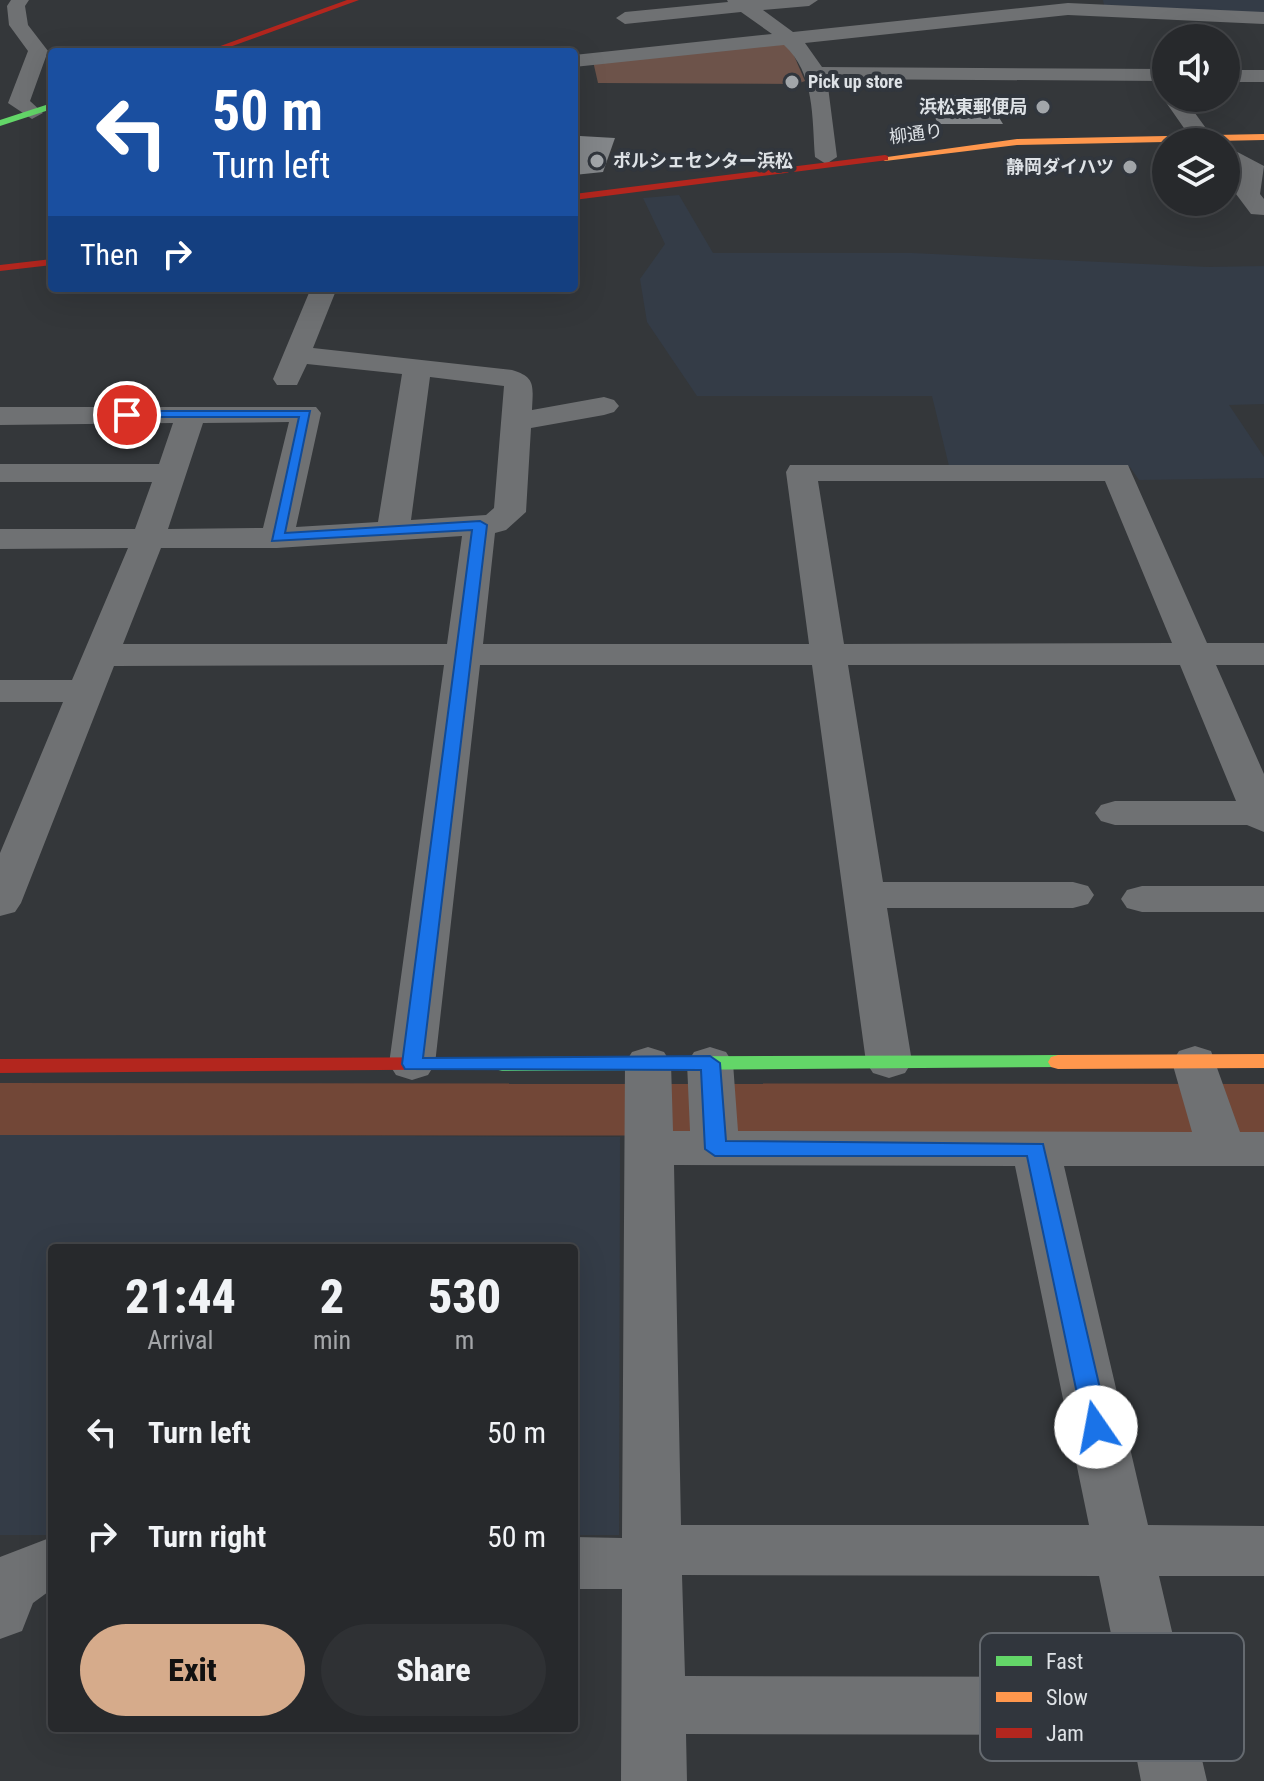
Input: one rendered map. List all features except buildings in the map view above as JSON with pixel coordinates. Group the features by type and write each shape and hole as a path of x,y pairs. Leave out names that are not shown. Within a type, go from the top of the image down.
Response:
{"main road":[{"path":"219,48 355,0"},
{"path":"0,123 45,112"},
{"name":"柳通り","path":"1240,133 1264,130"},
{"name":"柳通り","path":"578,187 1009,134 1152,136"},
{"name":"柳通り","path":"1240,137 1264,137"},
{"name":"柳通り","path":"578,197 1017,142 1152,138"},
{"path":"0,258 48,252"},
{"path":"0,268 48,262"},
{"path":"0,1066 412,1064 649,1108 714,1109 889,1062 1220,1118 1264,1061"}],"street":[{"path":"20,0 16,6 19,25 38,51 19,103 45,112"},
{"path":"625,18 740,3 809,0"},
{"path":"740,3 793,39 816,73 821,87 826,157"},
{"path":"1059,5 1108,30"},
{"path":"578,61 793,39 1059,5 1264,18"},
{"path":"816,73 1152,75"},
{"path":"1240,76 1264,76"},
{"path":"0,112 45,112"},
{"path":"1240,160 1253,167 1248,194 1259,209"},
{"path":"273,414 322,292"},
{"path":"0,539 277,538 480,525 495,523 510,512 519,381 502,376 297,355"},
{"path":"393,531 417,367"},
{"path":"518,421 604,406"},
{"path":"0,416 306,413 277,538"},
{"path":"0,903 148,539 191,414"},
{"path":"889,1062 801,472 1117,472 1262,816 1115,813"},
{"path":"0,473 170,473"},
{"path":"412,1064 480,525"},
{"path":"100,655 1264,654"},
{"path":"0,691 86,691"},
{"path":"865,895 1073,895"},
{"path":"1142,899 1264,899"},
{"path":"654,1781 649,1108 714,1109 1036,1149 1220,1118"},
{"path":"1036,1149 1141,1633"},
{"path":"578,1563 652,1557 1264,1551"},
{"path":"0,1612 13,1580 32,1567 48,1564"},
{"path":"653,1705 980,1706"},
{"path":"1169,1761 1174,1781"}],"shaded area":[{"path":"1103,0 1264,0 1264,13 1104,5"},
{"path":"789,44 805,81 797,84 598,83 593,61"},
{"path":"679,195 713,253 912,253 1208,267 1264,266 1264,404 1229,405 1264,457 1264,478 1139,480 1130,467 949,466 932,396 697,396 647,322 640,279 665,244 643,198"},
{"path":"0,1134 620,1137 619,1535 578,1535 578,1244 48,1244 48,1535 0,1535"}],"waterway":[{"path":"0,1109 1264,1110"}],"traffic: fast":[{"path":"0,123 48,107"},
{"path":"502,1064 1058,1062"}],"traffic: slow":[{"path":"885,158 1017,142 1264,137"},
{"path":"1058,1062 1264,1061"}],"traffic: jam":[{"path":"219,48 355,0"},
{"path":"578,196 885,158"},
{"path":"0,268 48,262"},
{"path":"0,1066 502,1064"}],"place":[{"name":"Pick up store","path":"792,82"},
{"name":"浜松東郵便局","path":"1043,107"},
{"name":"ポルシェセンター浜松","path":"597,161"},
{"name":"静岡ダイハツ","path":"1130,167"}],"route":[{"path":"127,415 306,413 277,538 480,525 412,1064 710,1063 715,1149 1036,1149 1096,1427"}]}
